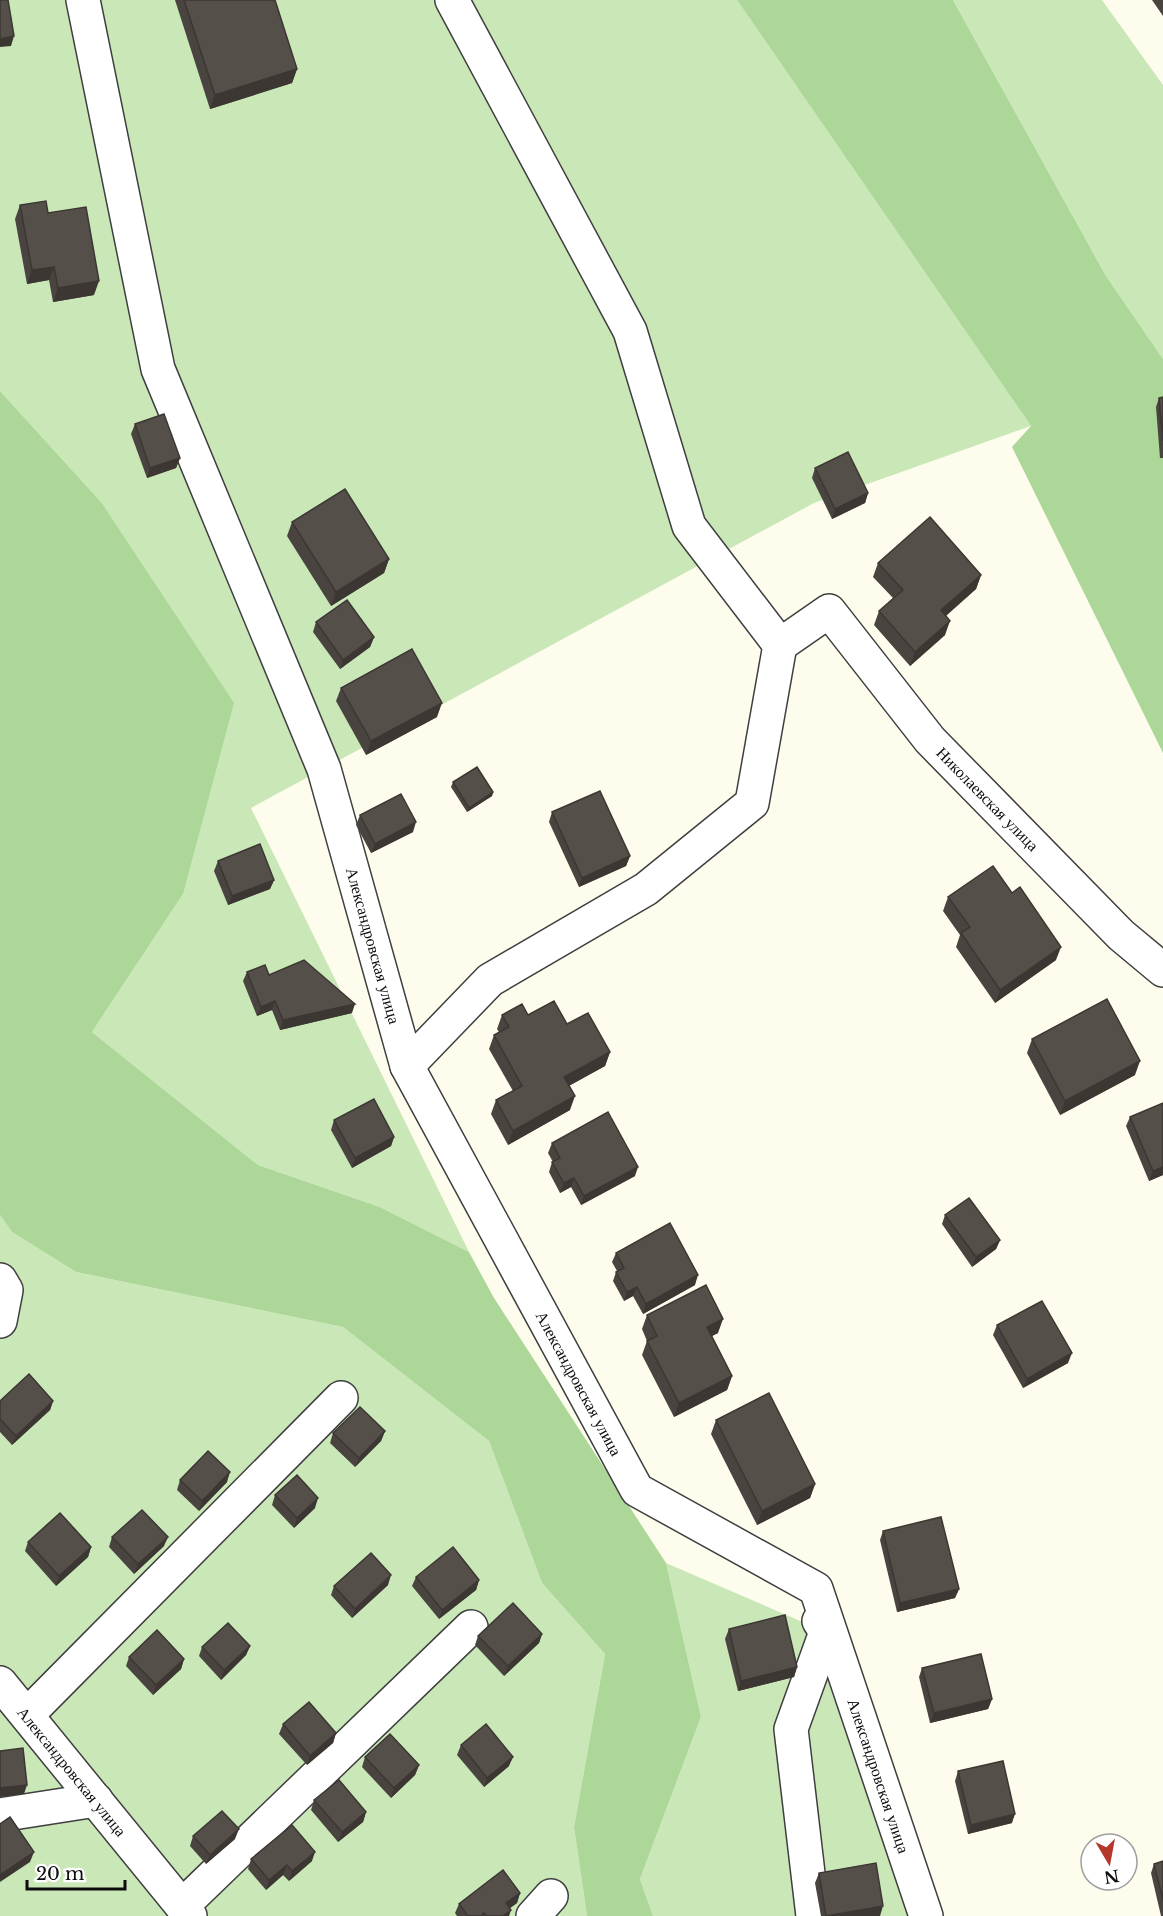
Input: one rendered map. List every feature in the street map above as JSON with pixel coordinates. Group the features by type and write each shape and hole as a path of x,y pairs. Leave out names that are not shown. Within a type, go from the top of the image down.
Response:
{"street":[{"name":"Александровская улица","path":"84,0 158,369 324,769 407,1066 637,1490 816,1589 926,1916"},
{"path":"407,1066 490,980 646,889 752,803 780,645 690,526 630,331 452,0"},
{"name":"Николаевская улица","path":"780,645 829,611 930,741 1121,935 1163,970"},
{"path":"0,1280 6,1290 0,1321"},
{"path":"27,1715 341,1398"},
{"path":"794,1577 826,1632 791,1729 813,1916"},
{"path":"186,1911 471,1627"},
{"name":"Александровская улица","path":"0,1683 186,1911"},
{"path":"0,1815 96,1800"}],"green space":[{"path":"0,0 737,0 1031,426 814,503 251,808 469,1252 380,1207 258,1165 92,1032 183,894 101,502 0,391"},
{"path":"737,0 953,0 1106,276 1163,359 1163,753 1012,447 1031,426"},
{"path":"953,0 1102,0 1163,85 1163,359 1106,276"},
{"path":"0,391 101,502 234,703 183,894 92,1032 258,1165 380,1207 469,1252 494,1298 666,1563 701,1717 640,1879 653,1916 587,1916 574,1827 605,1654 542,1583 489,1441 343,1327 76,1272 12,1232 0,1215"},
{"path":"0,1215 12,1232 76,1272 343,1327 489,1441 542,1583 605,1654 574,1827 587,1916 0,1916"},
{"path":"666,1563 826,1632 913,1916 653,1916 640,1879 701,1717"}],"building":[{"path":"0,0 8,0 14,36 0,39"},
{"path":"184,0 275,0 297,69 215,95"},
{"path":"46,201 48,213 86,207 99,281 58,288 54,267 32,270 20,205"},
{"path":"1163,397 1163,441 1159,398"},
{"path":"164,414 180,458 150,468 135,424"},
{"path":"848,452 868,493 835,509 815,468"},
{"path":"345,489 389,559 336,592 292,522"},
{"path":"930,517 981,575 941,610 950,621 915,652 879,611 903,590 878,563"},
{"path":"347,600 374,637 343,660 316,622"},
{"path":"412,649 442,703 371,741 341,688"},
{"path":"477,767 493,792 469,808 453,782"},
{"path":"600,791 630,856 582,878 552,812"},
{"path":"401,794 416,822 375,844 360,815"},
{"path":"260,844 274,880 232,896 218,861"},
{"path":"993,866 1012,893 1020,887 1061,947 1000,990 961,933 970,927 948,897"},
{"path":"304,960 355,1004 283,1020 275,1001 261,1007 247,972 265,965 269,975"},
{"path":"1107,999 1140,1061 1065,1101 1032,1039"},
{"path":"554,1001 567,1024 588,1013 610,1052 564,1077 575,1096 513,1131 496,1100 522,1086 494,1035 509,1027 502,1015 522,1004 528,1015"},
{"path":"374,1099 394,1137 355,1158 334,1120"},
{"path":"1163,1103 1163,1167 1153,1171 1130,1117"},
{"path":"608,1112 638,1167 584,1196 574,1178 564,1183 552,1162 560,1158 552,1143"},
{"path":"969,1198 1000,1240 976,1257 945,1215"},
{"path":"670,1223 698,1275 646,1304 637,1287 627,1292 616,1272 624,1268 616,1253"},
{"path":"706,1285 723,1319 707,1327 732,1376 679,1403 647,1341 657,1336 647,1315"},
{"path":"1042,1301 1072,1353 1027,1379 997,1325"},
{"path":"29,1374 53,1401 16,1436 0,1419 0,1401"},
{"path":"769,1393 815,1484 762,1511 716,1420"},
{"path":"360,1407 385,1431 359,1458 333,1433"},
{"path":"208,1451 230,1472 202,1501 180,1480"},
{"path":"297,1475 318,1498 297,1518 275,1495"},
{"path":"142,1510 168,1537 138,1564 112,1537"},
{"path":"60,1513 91,1547 59,1576 28,1542"},
{"path":"941,1517 959,1589 900,1603 883,1531"},
{"path":"453,1547 479,1580 442,1610 416,1577"},
{"path":"371,1553 391,1575 355,1609 334,1586"},
{"path":"513,1603 542,1634 508,1666 478,1636"},
{"path":"785,1615 797,1667 741,1681 729,1629"},
{"path":"228,1623 250,1646 224,1670 202,1647"},
{"path":"157,1630 184,1659 156,1685 129,1657"},
{"path":"981,1654 992,1699 934,1713 922,1668"},
{"path":"309,1702 336,1733 310,1756 283,1724"},
{"path":"486,1724 513,1757 487,1778 461,1745"},
{"path":"390,1734 419,1765 394,1788 365,1757"},
{"path":"23,1748 27,1785 0,1788 0,1751"},
{"path":"1003,1761 1015,1814 971,1825 958,1771"},
{"path":"339,1780 366,1812 342,1832 314,1800"},
{"path":"222,1811 239,1829 210,1855 193,1836"},
{"path":"10,1817 34,1852 0,1875 0,1824"},
{"path":"292,1825 315,1852 292,1871 287,1865 269,1880 251,1859"},
{"path":"1163,1861 1163,1900 1154,1864"},
{"path":"876,1863 883,1906 826,1916 819,1873"},
{"path":"503,1870 520,1893 506,1903 511,1910 503,1916 486,1916 484,1913 481,1916 468,1916 459,1904"}]}
